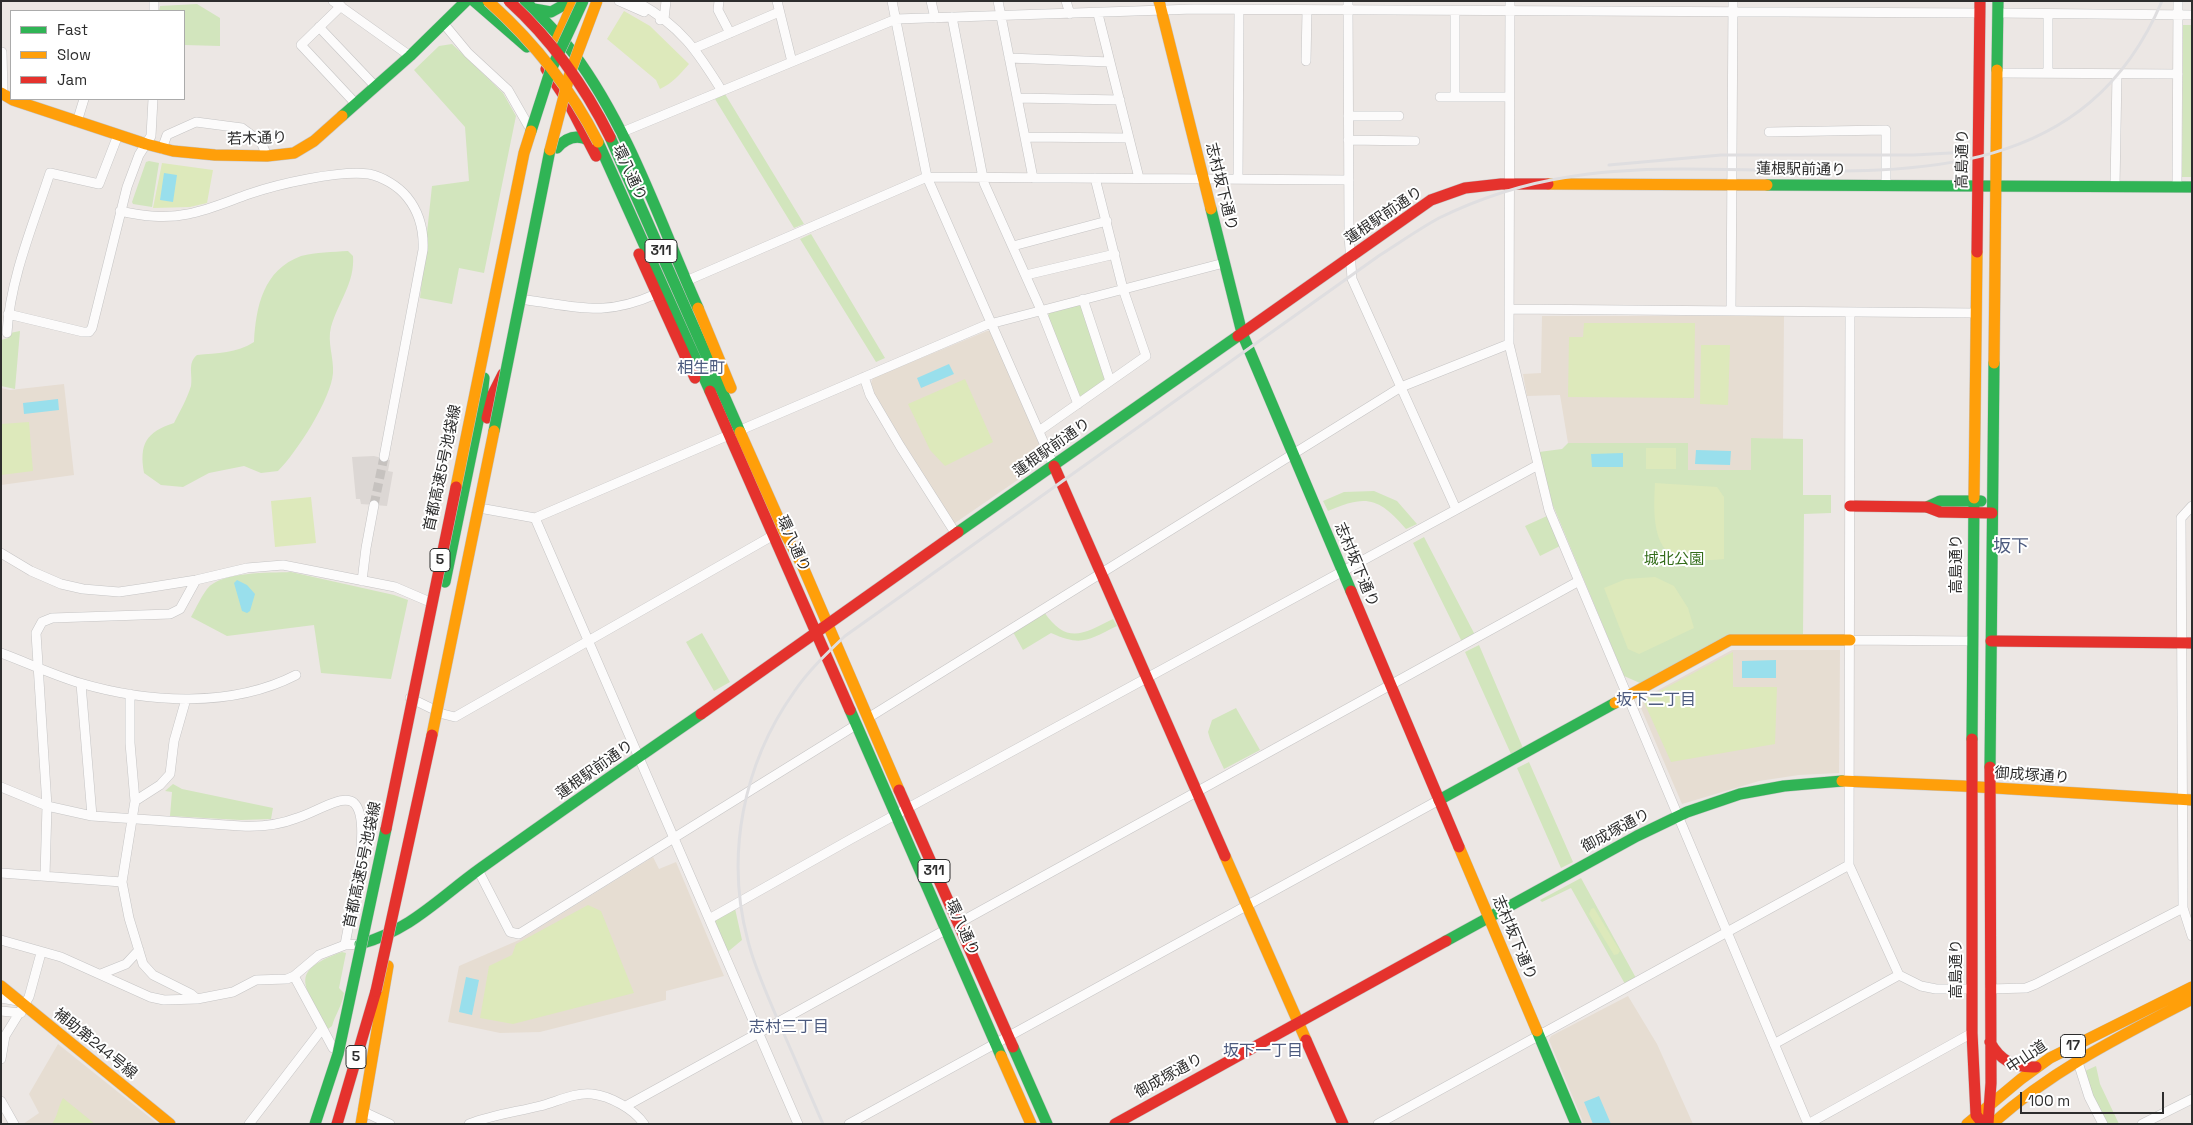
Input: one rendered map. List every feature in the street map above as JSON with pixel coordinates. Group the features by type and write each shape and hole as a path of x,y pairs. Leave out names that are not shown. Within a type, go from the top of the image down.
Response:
{"main road":[{"name":"若木通り","path":"13,100 162,148 215,155 267,156 288,154 305,148 410,56 466,1"},
{"path":"474,1 522,41 545,68 568,102 588,140 656,294 702,391 720,423 732,431 740,416 732,391 686,281 620,133 580,61 525,1"},
{"name":"環八通り","path":"488,1 542,53 575,97 614,175 693,351 827,625 868,718 902,813"},
{"name":"環八通り","path":"509,1 554,46 576,75 600,116 712,365 732,431 772,536 856,725 902,813 952,927 1031,1124"},
{"path":"534,9 551,12 572,1"},
{"path":"309,1124 333,1048 360,944 390,807 450,503 489,330 528,125 545,68 572,1"},
{"name":"首都高速5号池袋線","path":"315,1124 338,1054 522,162 531,127 550,72 582,1"},
{"name":"5","path":"338,1124 380,978 451,646 554,133 568,74 585,27 597,1"},
{"path":"360,1119 394,933 443,714 557,148 580,61 604,1"},
{"path":"1988,1124 1991,1103 1990,788 1998,1"},
{"name":"志村坂下通り","path":"1160,6 1242,333 1576,1124"},
{"name":"高島通り","path":"1980,7 1971,787 1972,1033 1980,1120"},
{"path":"557,148 563,141 573,137 582,136 588,140"},
{"name":"蓮根駅前通り","path":"360,944 376,941 394,933 478,870 1431,200 1465,188 1509,184 2192,187"},
{"path":"380,978 389,910 470,477 489,330"},
{"path":"343,1030 357,993 367,957 470,477 493,394 518,342"},
{"path":"1054,466 1343,1124"},
{"path":"1850,506 1927,507 1940,512 1973,507 1992,507"},
{"path":"1439,800 1730,640 1850,640"},
{"path":"1991,642 2187,643"},
{"name":"御成塚通り","path":"1115,1124 1144,1111 1298,1022 1637,836 1678,816 1719,800 1762,789 1850,781 2187,800"},
{"name":"環八通り","path":"952,927 1008,1036 1047,1124"},
{"name":"補助第244号線","path":"1,986 21,1007 170,1124"},
{"name":"中山道","path":"1967,1124 1980,1120 1991,1103 2036,1067 2071,1047 2192,987"},
{"name":"中山道","path":"1992,1124 2027,1092 2077,1059 2192,999"},
{"path":"1990,1042 1998,1054 2010,1064 2022,1067 2036,1067"}],"street":[{"path":"619,1 661,21 664,19"},
{"path":"664,19 666,1"},
{"path":"719,1 718,10 730,33"},
{"path":"777,1 792,62"},
{"path":"892,1 928,177 1054,466"},
{"path":"931,1 935,18"},
{"path":"998,1 1033,178"},
{"path":"1066,1 1070,14"},
{"path":"1732,311 1734,1"},
{"path":"2177,187 2178,1"},
{"path":"637,2 664,19 695,48 722,91"},
{"path":"356,104 301,45 319,27 337,4 410,56"},
{"path":"620,133 896,19 1098,14 1160,6 1307,11 1348,6 1460,8 1510,6 1733,12 1980,7"},
{"path":"1348,6 1348,180 1352,279 1456,509"},
{"path":"1510,6 1509,344 1549,510 1808,1124 1972,1033"},
{"path":"1455,97 1460,8"},
{"path":"1238,179 1239,10"},
{"path":"1306,61 1307,11"},
{"path":"695,48 779,12"},
{"path":"1998,13 2192,15"},
{"path":"1098,14 1139,178"},
{"path":"2048,14 2048,73"},
{"path":"952,18 984,183 1041,310 1078,404"},
{"path":"444,24 468,53 508,90 528,125"},
{"path":"319,27 375,86"},
{"path":"2,52 2,93"},
{"path":"1009,58 1110,62"},
{"path":"1997,73 2178,74"},
{"path":"2115,187 2117,74"},
{"path":"1440,97 1510,97"},
{"path":"1017,98 1120,100"},
{"path":"77,122 84,100"},
{"path":"8,314 83,332 89,332 92,328 120,211 139,155 150,136 153,100"},
{"path":"1348,116 1399,116"},
{"path":"162,148 167,135 196,122 242,128 261,142 267,156"},
{"path":"1769,132 1886,130 1886,186"},
{"path":"7,333 8,314 21,261 50,173 98,184 118,135"},
{"path":"1025,137 1129,138"},
{"path":"1348,140 1415,141"},
{"path":"120,211 145,216 175,216 197,212 250,194 298,181 354,174 373,176 399,189 412,204 419,218 423,250 384,458"},
{"path":"686,281 928,177 1348,180"},
{"path":"1038,431 1146,356 1124,288 1095,178"},
{"path":"1013,246 1107,221"},
{"path":"1026,275 1115,254"},
{"path":"485,509 535,518 732,431 992,324 1224,263"},
{"path":"527,300 600,310 636,303 656,294"},
{"path":"1083,299 1110,381"},
{"path":"1508,309 1976,313"},
{"path":"1850,312 1849,865 1899,974 1921,986 1936,989 1972,989"},
{"path":"868,718 1401,387 1509,344"},
{"path":"864,377 870,395 956,534"},
{"path":"709,919 1538,465"},
{"path":"362,581 374,505"},
{"path":"2192,506 2188,513 2181,518 2187,643 2187,800 2182,908 2192,936"},
{"path":"535,518 798,1124"},
{"path":"410,698 443,714 455,717 772,536"},
{"path":"1,553 31,571 61,584 83,589 119,592 196,580 247,568 283,565 395,587 430,602"},
{"path":"45,876 48,806 36,633 42,622 66,616 145,616 170,614 180,609 196,580"},
{"path":"626,1106 1579,581"},
{"path":"1850,640 1972,641"},
{"path":"1,653 38,667 48,673 82,684 130,694 186,699 250,693 276,686 296,676"},
{"path":"82,684 92,816"},
{"path":"130,694 130,743 135,801 122,882 129,918 143,964 153,975 192,994 197,999"},
{"path":"135,801 160,785 170,774 174,741 186,699"},
{"path":"478,870 510,932 519,934 856,725"},
{"path":"1,788 48,806 92,816 254,826 284,822 336,802 350,800 355,803 361,817 362,837 345,945"},
{"path":"849,1124 1439,800"},
{"path":"1378,1124 1849,865"},
{"path":"1,873 122,882"},
{"path":"1990,989 2026,988 2036,984 2182,908"},
{"path":"1,940 41,953 61,957 150,997 164,1000 197,999 233,992 256,980 287,979 294,976 319,955 345,945 360,944"},
{"path":"100,974 126,964 139,950"},
{"path":"1,1059 5,1036 21,1007 41,953"},
{"path":"1774,1044 1899,974"},
{"path":"294,976 333,1048"},
{"path":"1,998 21,1007"},
{"path":"1,1011 21,1007"},
{"path":"249,1124 322,1029"},
{"path":"2077,1059 2089,1097 2103,1124"},
{"path":"469,1124 487,1117 592,1094 626,1106 644,1124"},
{"path":"2142,1124 2192,1099"},
{"path":"1,1101 14,1124"},
{"path":"360,1119 390,1124"}],"shaded area":[{"path":"1542,316 1784,316 1783,439 1751,438 1751,470 1688,470 1688,443 1568,443 1560,395 1527,396 1523,374 1541,373"},
{"path":"990,331 1045,457 1038,466 955,523 951,522 875,395 871,383 873,378"},
{"path":"64,384 74,475 1,485 1,388 10,390"},
{"path":"374,456 390,460 388,471 393,472 387,506 361,504 360,499 356,499 352,457"},
{"path":"1732,650 1840,650 1839,773 1799,775 1759,781 1682,804 1638,701"},
{"path":"653,857 659,869 676,862 724,976 666,991 666,1000 540,1032 500,1033 448,1022 459,966 519,940"},
{"path":"1628,996 1657,1044 1693,1124 1584,1124 1549,1040 1551,1036"},
{"path":"58,1044 158,1124 23,1124 39,1113 29,1094"}],"green space":[{"path":"197,4 220,18 220,46 185,45 185,10 159,10 160,6"},
{"path":"624,11 650,26 689,64 665,87 660,89 656,80 607,39"},
{"path":"2183,25 2192,25 2191,177 2182,177"},
{"path":"452,44 503,93 516,116 484,273 459,268 452,304 420,298 432,186 469,181 465,127 414,70 439,46"},
{"path":"725,94 804,224 794,228 715,99"},
{"path":"146,162 159,163 152,207 133,204 132,202"},
{"path":"162,163 213,170 207,203 190,207 153,208"},
{"path":"811,234 885,358 876,362 800,239"},
{"path":"348,251 353,256 353,266 349,284 334,318 330,333 333,367 331,384 312,425 278,471 261,473 244,466 209,473 183,487 161,485 144,473 144,447 151,435 174,423 191,386 191,365 194,358 197,355 234,350 254,342 257,316 264,291 278,270 288,262 301,256 324,252"},
{"path":"1080,304 1084,307 1107,381 1083,397 1079,396 1048,318 1049,313"},
{"path":"1584,323 1695,323 1694,398 1568,397 1569,337 1583,337"},
{"path":"20,331 15,389 1,386 1,340 8,338 10,333"},
{"path":"1701,345 1730,345 1728,405 1700,404"},
{"path":"965,379 993,442 945,466 930,450 908,404"},
{"path":"29,422 33,471 1,475 1,424"},
{"name":"城北公園","path":"1751,438 1803,439 1803,495 1831,495 1831,513 1804,514 1803,635 1729,634 1640,683 1624,676 1552,503 1539,452 1562,449 1568,443 1688,443 1688,470 1751,470"},
{"path":"1646,448 1676,448 1676,469 1646,469"},
{"path":"1655,483 1717,487 1724,497 1724,559 1684,560 1673,556 1666,550 1657,533 1655,523"},
{"path":"1374,491 1397,501 1417,524 1406,529 1388,511 1372,502 1353,502 1328,511 1323,501 1344,492"},
{"path":"311,497 316,543 275,547 271,501"},
{"path":"1547,516 1560,546 1540,556 1525,526"},
{"path":"1424,537 1475,635 1462,642 1413,543"},
{"path":"291,572 394,595 408,600 391,679 321,673 314,625 227,636 191,617 207,589 214,583 246,574"},
{"path":"1655,577 1674,586 1688,608 1694,628 1639,654 1628,649 1604,588 1626,579"},
{"path":"1044,612 1060,629 1068,633 1084,632 1113,619 1117,626 1092,638 1078,641 1051,633 1023,650 1013,632"},
{"path":"702,633 730,682 714,691 686,642"},
{"path":"1479,645 1523,748 1511,754 1465,652"},
{"path":"1733,652 1733,687 1777,687 1775,744 1671,762 1643,700"},
{"path":"1236,708 1260,750 1224,769 1208,732 1212,720"},
{"path":"1529,762 1573,862 1561,868 1517,768"},
{"path":"173,784 182,789 273,808 271,819 241,820 170,816 172,792 165,791"},
{"path":"1581,878 1636,978 1625,984 1571,888 1542,902 1540,900"},
{"path":"734,904 742,940 724,955 709,919"},
{"path":"588,905 601,911 634,993 513,1024 480,1018 489,966 512,955 516,944"},
{"path":"1594,908 1620,951 1618,954 1614,955 1589,914 1591,909"},
{"path":"342,952 346,953 339,988 344,993 332,1026 328,1029 313,1002 305,982 307,974 313,967 324,959"},
{"path":"2096,1066 2100,1084 2119,1124 2106,1124 2092,1095 2085,1071"},
{"path":"63,1098 95,1124 52,1124"}],"water":[{"path":"164,173 177,175 173,202 160,200"},
{"path":"949,364 954,374 921,388 917,378"},
{"path":"58,399 59,410 24,414 23,403"},
{"path":"1696,450 1731,451 1730,465 1695,464"},
{"path":"1623,453 1623,467 1592,467 1591,454"},
{"path":"237,580 247,585 255,594 250,611 247,613 242,611 234,583"},
{"path":"1776,660 1776,678 1742,678 1742,661"},
{"path":"466,977 479,980 472,1015 459,1012"},
{"path":"1599,1096 1611,1124 1593,1124 1584,1102"}],"tunnel":[{"path":"374,505 384,457"}],"railway":[{"path":"823,1124 766,993 751,951 741,909 738,876 739,844 743,812 751,780 762,749 776,720 805,677 845,636 1380,255 1439,218 1470,204 1502,193 1568,177 1648,170 1818,171 1902,168 1982,156 2054,128 2115,78 2162,1"},
{"path":"1609,165 1721,155 1914,155 1968,152"}],"traffic: fast":[{"path":"342,116 410,56 466,1"},
{"path":"474,1 527,47"},
{"path":"525,1 557,33 574,54 612,114 643,178 698,308"},
{"path":"534,9 551,12 571,1"},
{"path":"531,131 550,72 583,1"},
{"path":"1997,70 1998,1"},
{"path":"557,148 571,138 579,137 588,140"},
{"path":"610,137 740,432"},
{"path":"598,142 710,391"},
{"path":"494,431 550,150"},
{"path":"1767,185 2192,187"},
{"path":"1211,209 1242,333 1351,591"},
{"path":"958,532 1238,336"},
{"path":"1990,767 1994,363"},
{"path":"445,582 481,407 484,378"},
{"path":"1972,739 1974,498"},
{"path":"1927,507 1940,501 1981,501"},
{"path":"1439,800 1615,703"},
{"path":"850,710 1001,1056"},
{"path":"360,944 378,938 410,922 481,868 701,714"},
{"path":"1446,941 1637,836 1687,812 1740,794 1784,786 1842,781"},
{"path":"315,1124 338,1054 386,829"},
{"path":"1537,1031 1576,1124"},
{"path":"1013,1047 1047,1124"}],"traffic: slow":[{"path":"488,1 521,33 550,66 598,142"},
{"path":"556,42 574,1"},
{"path":"550,150 570,73 597,1"},
{"path":"1159,1 1211,209"},
{"path":"1994,363 1997,70"},
{"path":"1,93 10,98"},
{"path":"13,100 146,144 173,151 215,155 267,156 294,153 314,141 342,116"},
{"path":"456,487 524,153 531,131"},
{"path":"1548,184 1767,185"},
{"path":"1974,498 1977,252"},
{"path":"698,308 731,388"},
{"path":"432,735 494,431"},
{"path":"740,432 784,531 803,567 899,790"},
{"path":"1615,703 1730,640 1850,640"},
{"path":"1842,781 1962,786 2192,800"},
{"path":"1459,847 1537,1031"},
{"path":"1225,856 1306,1040"},
{"path":"361,1124 388,966"},
{"path":"1,986 170,1124"},
{"path":"1967,1124 2021,1079 2050,1058 2192,987"},
{"path":"1992,1124 2063,1070 2192,999"},
{"path":"1001,1056 1031,1124"}],"traffic: jam":[{"path":"509,1 539,31 566,64 589,99 610,137"},
{"path":"1977,252 1980,1"},
{"path":"546,69 568,102 596,156"},
{"path":"1238,336 1431,200 1465,188 1501,184 1548,184"},
{"path":"639,254 695,378"},
{"path":"487,418 493,394 503,374"},
{"path":"710,391 850,710"},
{"path":"1054,466 1225,856"},
{"path":"386,829 456,487"},
{"path":"1850,506 1927,507 1940,512 1992,513"},
{"path":"701,714 958,532"},
{"path":"1351,591 1459,847"},
{"path":"1991,641 2192,643"},
{"path":"376,991 432,735"},
{"path":"1972,739 1972,1033 1976,1115 1983,1124"},
{"path":"1988,1124 1991,1083 1990,767"},
{"path":"899,790 1013,1047"},
{"path":"1115,1124 1446,941"},
{"path":"337,1124 376,991"},
{"path":"1306,1040 1343,1124"},
{"path":"1990,1042 2003,1059 2015,1065 2036,1067"}],"district":[{"name":"相生町","path":"701,369"},
{"name":"坂下","path":"2011,547"},
{"name":"坂下二丁目","path":"1656,701"},
{"name":"志村三丁目","path":"789,1028"},
{"name":"坂下一丁目","path":"1263,1052"}]}
